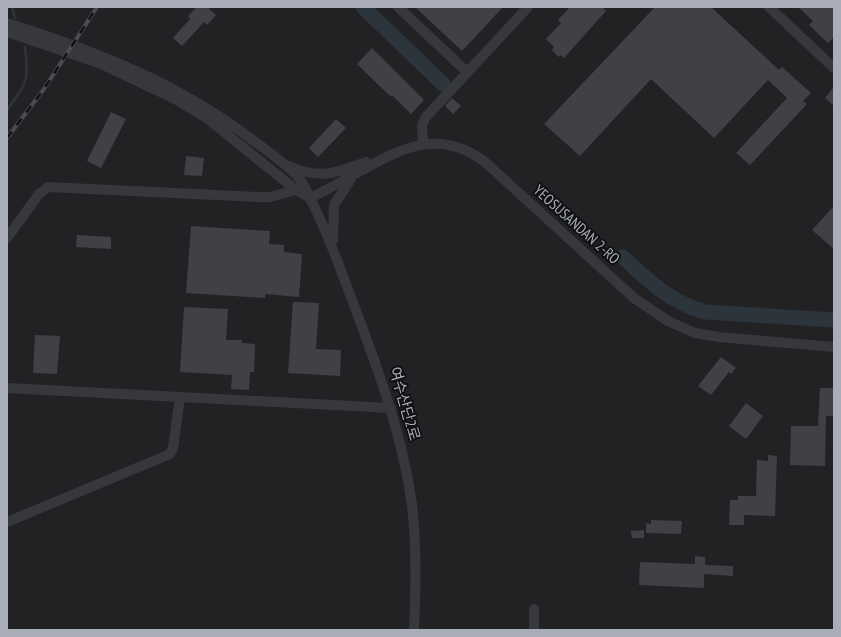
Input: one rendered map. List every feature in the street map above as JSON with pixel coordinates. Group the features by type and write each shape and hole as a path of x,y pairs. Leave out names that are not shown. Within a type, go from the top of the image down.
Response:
{"street":[{"path":"398,7 467,72"},
{"path":"423,143 423,122 467,72 528,7"},
{"path":"769,7 834,68"},
{"path":"7,23 104,56 180,91 234,126 282,162 308,173 324,175 338,173 370,161 381,159"},
{"path":"7,32 99,63 176,99 208,119 296,190 310,198"},
{"name":"YEOSUSANDAN 2-RO","path":"310,198 381,159 405,148 423,143 444,144 461,147 478,156 634,298 655,313 679,327 695,333 719,337 834,347"},
{"name":"여수산단2로","path":"282,162 303,183 320,217 391,408 407,475 412,510 416,570 414,630"},
{"path":"334,252 332,222 334,205 354,175"},
{"path":"7,238 38,194 48,187 258,197 270,197 296,190"},
{"path":"7,388 391,408"},
{"path":"7,522 170,454 173,448 180,397"},
{"path":"534,609 534,630"}],"shaded area":[{"path":"7,7 834,7 834,630 7,630"}],"building":[{"path":"197,7 207,7 216,15 207,25 204,22 182,46 173,38 190,19 188,16"},
{"path":"415,7 503,7 462,51"},
{"path":"570,7 602,7 606,11 564,58 561,55 559,57 552,50 554,47 546,39 561,23 558,20"},
{"path":"655,7 711,7 779,70 782,67 811,93 803,101 807,104 750,165 736,153 787,98 768,80 714,138 651,79 580,156 544,124"},
{"path":"798,7 834,7 834,37 828,43 809,25 813,21"},
{"path":"372,48 424,100 411,114 357,64"},
{"path":"834,87 834,106 825,98"},
{"path":"452,98 461,106 453,114 445,106"},
{"path":"111,112 126,119 101,168 87,161"},
{"path":"336,119 346,128 318,157 309,148"},
{"path":"186,156 204,158 202,176 184,175"},
{"path":"834,206 834,249 812,230"},
{"path":"191,226 270,231 269,244 284,245 284,252 302,254 299,297 265,294 265,298 186,293"},
{"path":"77,235 111,237 111,249 76,247"},
{"path":"293,302 319,303 316,349 341,350 340,376 288,373"},
{"path":"184,307 228,309 226,340 242,340 242,343 255,344 254,372 250,372 249,390 231,389 232,375 180,372"},
{"path":"35,335 60,336 57,374 33,373"},
{"path":"721,357 736,368 731,374 729,372 711,395 698,386"},
{"path":"820,388 834,388 833,416 826,416 825,466 790,465 791,426 818,426"},
{"path":"746,403 763,416 746,439 729,426"},
{"path":"768,455 777,456 775,516 744,515 744,525 729,525 730,500 738,500 738,496 756,496 757,460 768,461"},
{"path":"651,520 682,521 681,534 646,533 646,523 651,524"},
{"path":"644,530 644,538 632,538 631,531"},
{"path":"695,556 705,557 705,565 733,566 733,576 704,574 704,588 639,585 640,562 695,564"}],"waterway":[{"path":"12,7 15,18"},
{"path":"363,7 443,84"},
{"path":"7,110 25,82 27,68 25,47"},
{"path":"623,257 651,283 671,297 705,312 834,320"}],"railway":[{"path":"7,138 44,89 97,7"}]}
